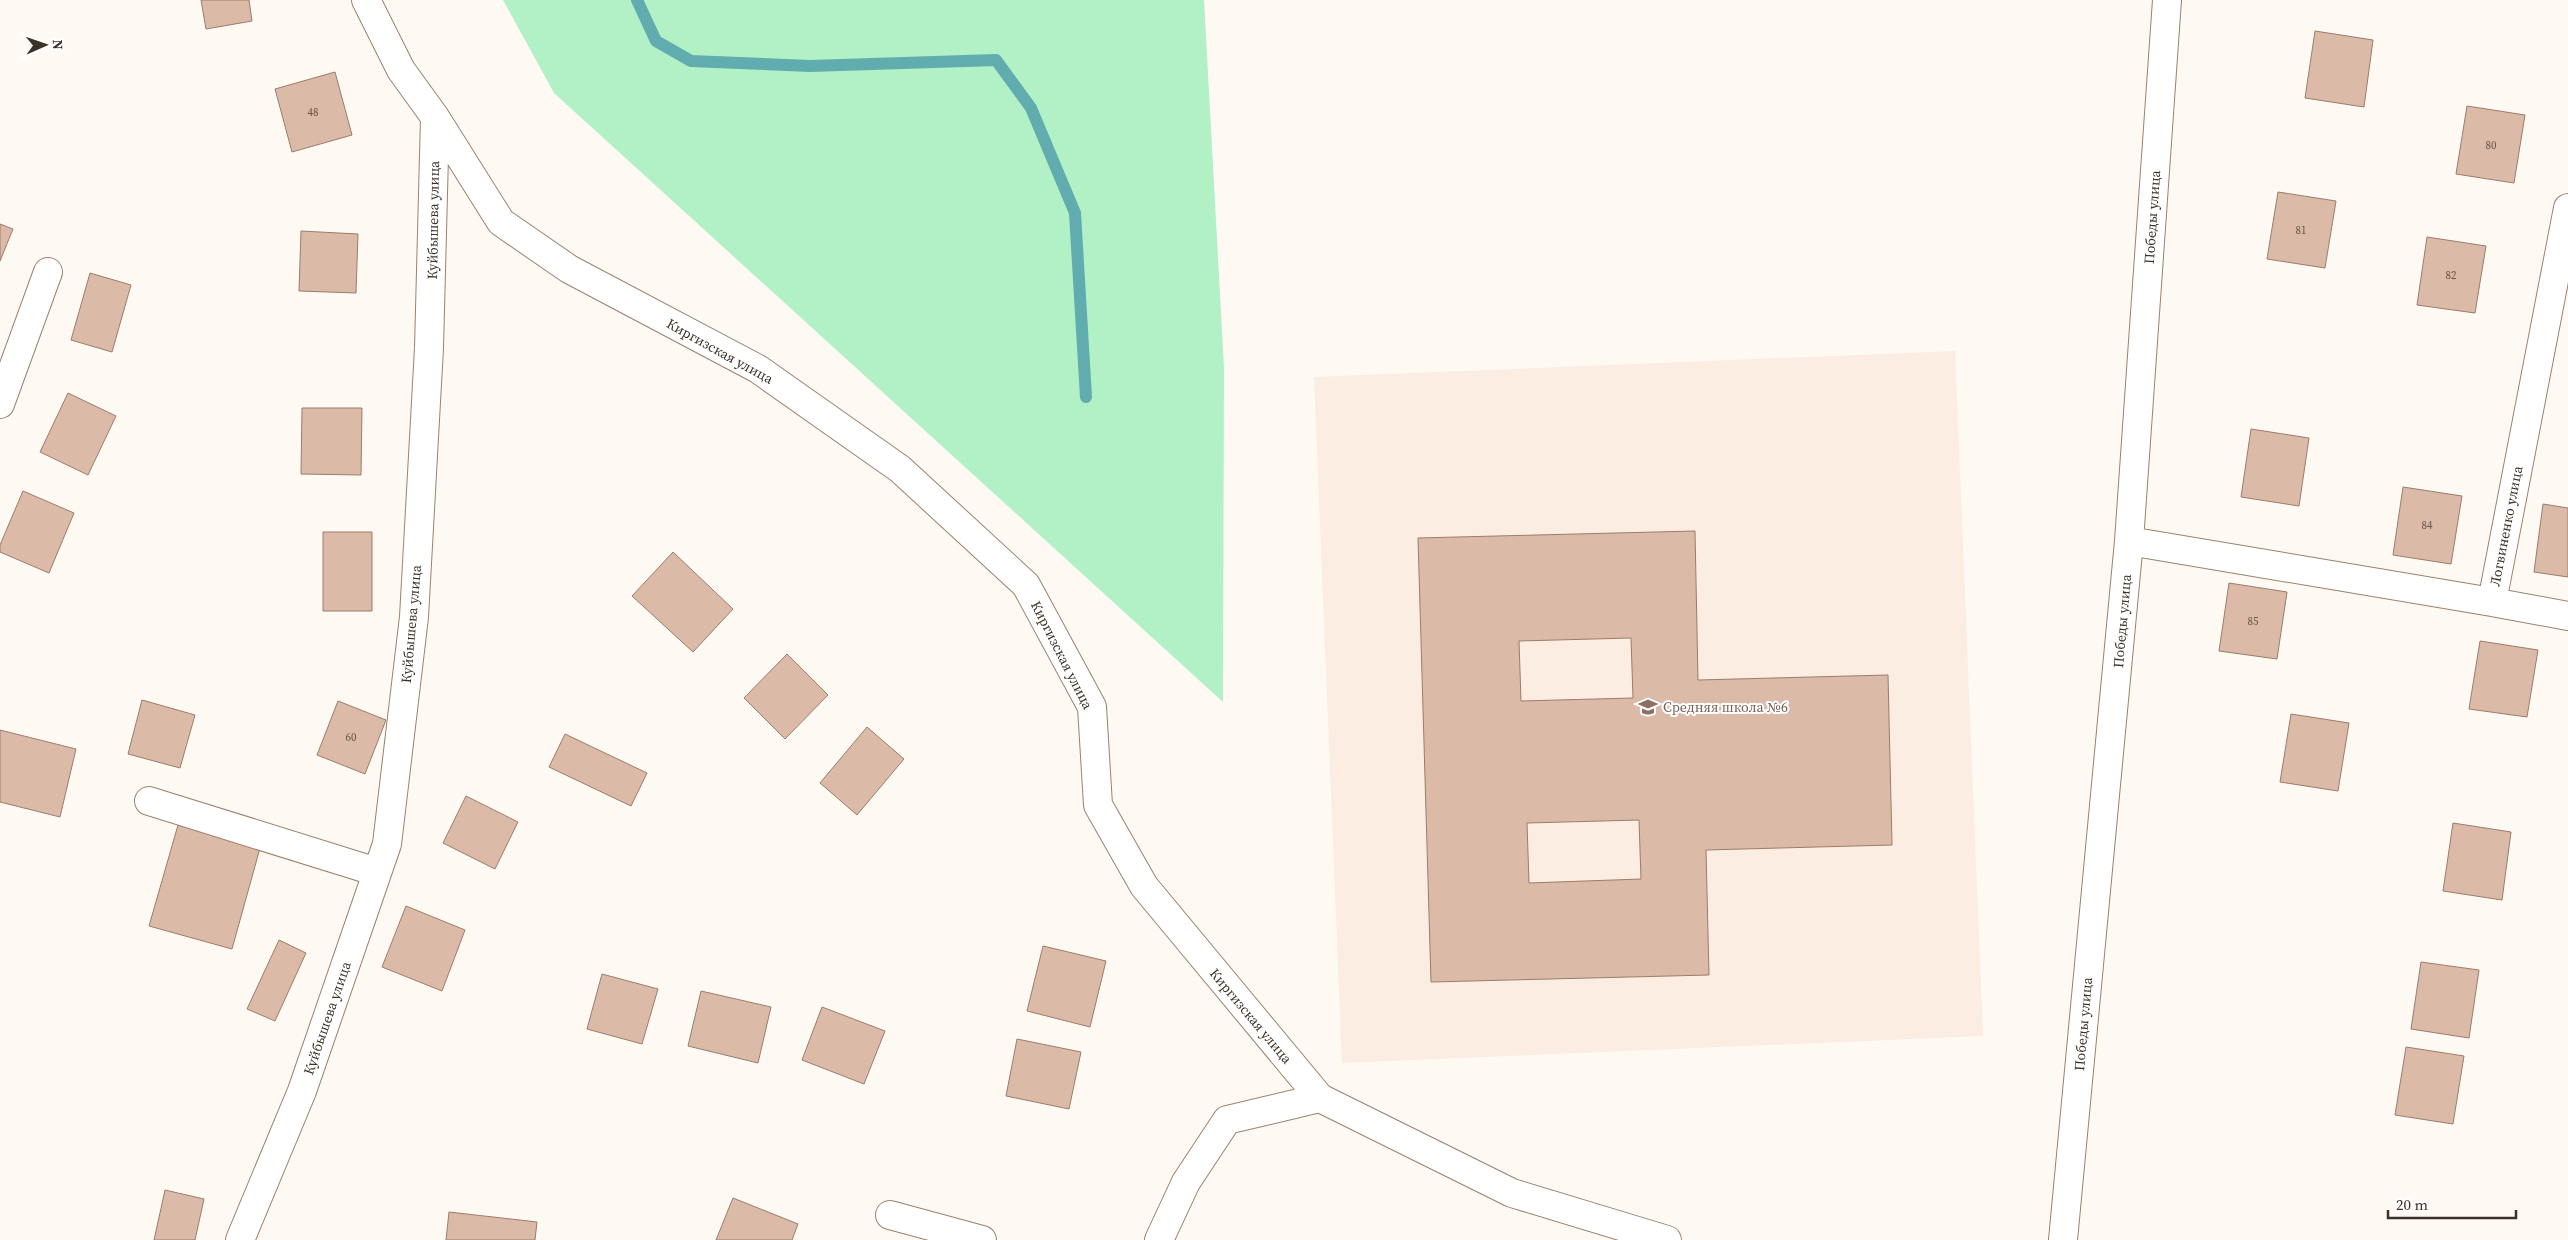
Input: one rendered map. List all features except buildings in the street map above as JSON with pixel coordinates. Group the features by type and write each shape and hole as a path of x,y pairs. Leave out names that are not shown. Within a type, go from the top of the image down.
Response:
{"street":[{"path":"366,0 401,70 435,117"},
{"name":"Победы улица","path":"2063,1240 2129,541 2166,1"},
{"name":"Куйбышева улица","path":"240,1240 302,1091 387,844 414,617 430,348 435,117"},
{"name":"Киргизская улица","path":"435,117 501,222 569,268 758,369 900,469 1026,585 1092,707 1098,805 1144,886 1320,1098 1512,1193 1667,1240"},
{"name":"Логвиненко улица","path":"2129,541 2492,602 2568,208"},
{"path":"0,404 48,272"},
{"path":"2492,602 2568,616"},
{"path":"149,800 377,872"},
{"path":"1159,1240 1186,1182 1227,1120 1320,1098"},
{"path":"890,1216 982,1240"}],"shaded area":[{"name":"Средняя школа №6","path":"1955,351 1983,1036 1342,1063 1314,377"}],"green space":[{"path":"503,0 1204,0 1224,368 1223,702 554,93"}],"waterway":[{"path":"637,0 656,41 691,61 810,66 996,60 1031,108 1075,213 1086,397"}],"place":[{"name":"Средняя школа №6","path":"1648,707"}]}
